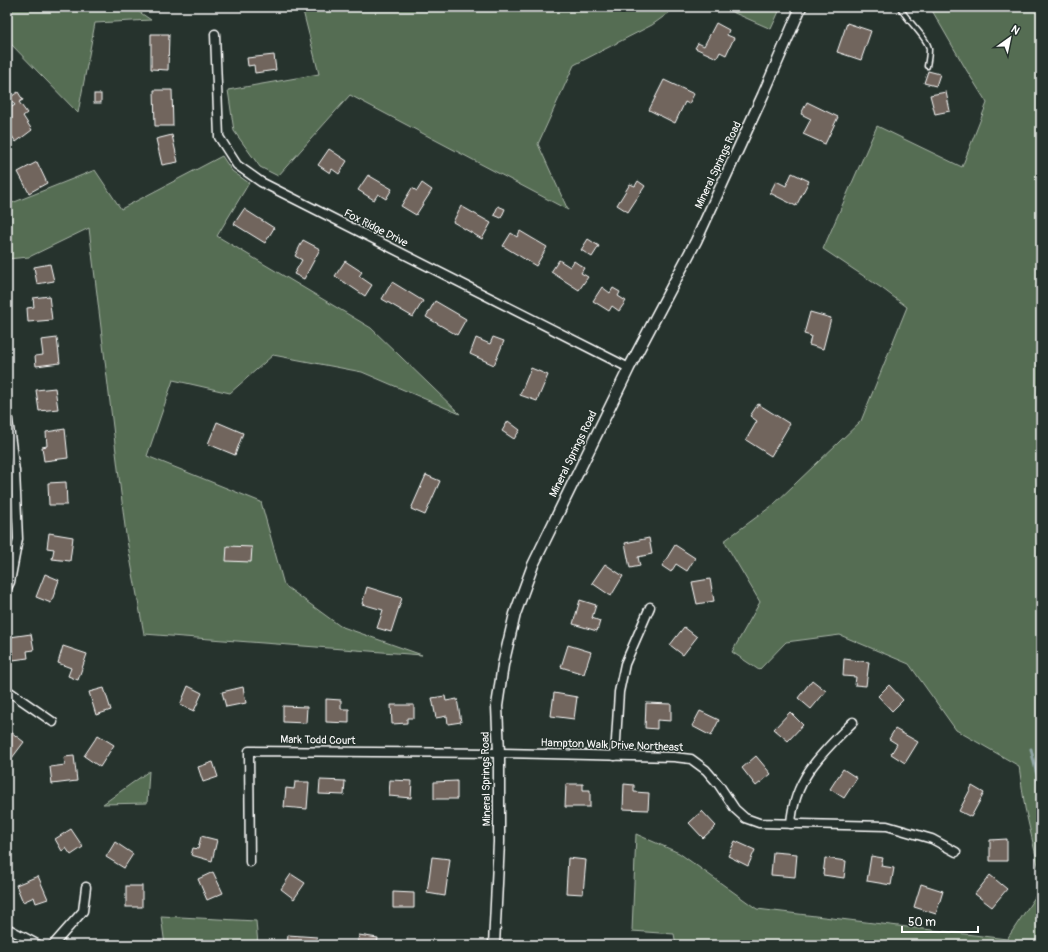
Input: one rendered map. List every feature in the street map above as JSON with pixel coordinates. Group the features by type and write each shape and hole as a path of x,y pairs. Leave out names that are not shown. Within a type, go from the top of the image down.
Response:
{"street":[{"name":"Mineral Springs Road","path":"494,945 499,842 499,753 497,706 508,639 515,614 533,565 629,368 696,241 763,95 801,7"},
{"name":"Fox Ridge Drive","path":"214,34 219,137 237,165 260,182 629,368"},
{"path":"7,413 18,539 10,582 7,588"},
{"path":"616,756 619,692 625,664 650,607"},
{"path":"7,690 53,722"},
{"path":"791,824 792,811 800,784 820,755 853,722"},
{"name":"Mark Todd Court","path":"250,862 249,751 499,753"},
{"name":"Hampton Walk Drive Northeast","path":"499,753 674,757 691,759 706,770 719,785 735,809 745,818 759,823 887,826 932,839 956,852"},
{"path":"53,945 82,911 86,887"},
{"path":"7,928 39,945"}],"lane":[{"path":"900,7 902,13 917,29 929,48 927,66"}],"green space":[{"path":"7,7 132,7 151,20 95,23 78,113 7,40"},
{"path":"302,7 677,7 652,25 574,65 538,144 568,210 350,95 278,176 260,167 234,131 228,90 319,74"},
{"path":"721,7 781,7 771,29"},
{"path":"930,7 1041,7 1041,878 1025,808 1019,766 956,730 909,664 840,635 786,642 759,670 732,652 760,602 724,541 773,505 861,421 907,307 823,249 877,126 962,167 987,103"},
{"path":"222,156 232,171 249,183 217,236 371,328 460,414 362,372 273,355 230,393 173,380 147,456 261,502 284,585 340,626 422,655 144,634 126,535 89,228 29,257 7,259 7,205 95,170 121,209"},
{"path":"149,771 147,803 103,804"},
{"path":"636,834 679,853 757,909 1007,939 1041,888 1041,945 676,945 674,934 632,931"},
{"path":"161,916 256,921 258,945 165,945"}],"building":[{"path":"716,23 729,30 727,35 734,38 726,55 720,52 717,58 695,48 698,43 704,46"},
{"path":"847,23 871,31 861,60 837,52"},
{"path":"151,34 169,34 168,70 151,69"},
{"path":"274,55 276,70 255,73 254,65 248,66 247,58"},
{"path":"928,71 940,74 936,86 924,83"},
{"path":"664,80 694,94 689,104 685,102 675,123 649,110"},
{"path":"154,90 172,90 173,126 155,126"},
{"path":"18,92 23,100 19,102 27,113 23,116 32,130 16,142 7,129 7,124 9,122 7,120 7,110 15,105 9,98"},
{"path":"946,92 950,111 935,114 930,95"},
{"path":"94,94 101,94 101,103 94,103"},
{"path":"807,102 838,117 825,144 803,134 811,119 801,114"},
{"path":"172,135 178,162 162,165 156,139"},
{"path":"329,149 347,161 339,174 332,169 330,173 318,165"},
{"path":"37,162 47,183 29,193 18,172"},
{"path":"792,173 809,181 796,206 770,193 776,181 786,186"},
{"path":"368,175 392,189 386,199 378,194 374,200 358,190"},
{"path":"638,181 645,186 628,212 617,205 630,184 635,186"},
{"path":"422,183 432,190 416,215 401,206 412,188 417,191"},
{"path":"461,206 491,223 482,239 453,222"},
{"path":"498,206 505,209 501,218 494,215"},
{"path":"244,209 274,228 265,243 234,224"},
{"path":"520,231 547,247 536,266 503,246 511,233 517,237"},
{"path":"588,239 599,246 592,257 581,250"},
{"path":"303,240 320,249 304,279 294,274 302,260 295,256"},
{"path":"559,260 570,267 574,261 584,268 581,273 588,277 579,290 551,272"},
{"path":"345,261 362,272 359,276 372,285 365,296 335,276"},
{"path":"50,264 54,281 37,284 34,267"},
{"path":"392,282 423,301 413,317 382,299"},
{"path":"602,287 610,293 613,288 620,292 618,296 626,301 619,311 612,306 609,311 593,301"},
{"path":"49,296 52,320 28,322 27,308 34,307 33,298"},
{"path":"435,301 466,319 457,335 426,317"},
{"path":"810,312 831,318 823,349 809,345 811,336 804,334"},
{"path":"493,337 504,341 494,365 470,354 476,338 490,344"},
{"path":"57,338 60,363 36,366 35,356 43,355 41,340"},
{"path":"531,368 548,375 537,401 520,395"},
{"path":"55,388 58,409 39,411 36,390"},
{"path":"758,404 790,424 771,456 746,440 757,421 750,416"},
{"path":"508,421 520,430 514,439 502,431"},
{"path":"217,422 243,433 235,455 208,444"},
{"path":"65,429 68,458 44,461 42,447 47,446 46,432"},
{"path":"426,475 440,481 425,515 411,509"},
{"path":"66,482 67,505 49,505 48,483"},
{"path":"49,533 73,537 70,561 52,559 54,549 47,548"},
{"path":"649,538 652,554 638,557 640,566 630,568 625,543"},
{"path":"675,545 695,558 687,571 676,564 671,572 662,566"},
{"path":"227,546 252,547 251,562 226,561"},
{"path":"605,564 623,576 611,596 592,583"},
{"path":"45,574 59,580 51,603 36,597"},
{"path":"710,579 714,601 697,604 692,582"},
{"path":"367,587 402,598 391,632 377,628 383,610 362,604"},
{"path":"580,600 596,605 592,618 600,621 597,631 573,624"},
{"path":"684,627 697,637 683,655 670,645"},
{"path":"31,634 34,650 27,651 28,658 13,660 10,637"},
{"path":"568,645 591,652 584,674 561,667"},
{"path":"63,646 87,654 78,680 68,676 71,668 58,663"},
{"path":"844,659 869,662 866,686 855,685 856,677 843,676"},
{"path":"812,680 826,691 811,709 798,698"},
{"path":"889,685 903,700 892,711 878,696"},
{"path":"188,686 202,693 194,711 180,705"},
{"path":"243,687 246,703 226,707 222,692"},
{"path":"104,688 111,710 96,715 89,692"},
{"path":"554,693 577,697 574,719 551,716"},
{"path":"445,696 446,701 457,699 461,722 448,724 447,716 436,718 432,698"},
{"path":"326,699 341,700 341,709 349,709 349,723 326,722"},
{"path":"646,703 671,704 671,721 657,720 657,729 645,728"},
{"path":"391,705 414,705 414,718 407,718 407,723 392,724"},
{"path":"283,706 307,707 306,723 283,722"},
{"path":"700,711 719,720 711,736 692,726"},
{"path":"790,712 803,725 788,741 774,729"},
{"path":"7,729 24,742 12,758 7,754"},
{"path":"895,729 918,742 905,763 891,754 897,744 889,739"},
{"path":"98,735 114,745 100,767 84,756"},
{"path":"74,756 77,781 52,784 50,767 65,765 64,757"},
{"path":"756,756 771,774 756,786 742,768"},
{"path":"213,762 218,777 203,782 198,767"},
{"path":"843,769 857,778 844,798 830,789"},
{"path":"320,780 345,781 344,795 319,794"},
{"path":"390,780 412,781 411,798 389,796"},
{"path":"457,781 457,799 434,799 434,782"},
{"path":"295,782 309,782 307,809 284,807 286,788 294,789"},
{"path":"566,784 583,784 583,790 590,790 590,807 565,807"},
{"path":"624,784 634,785 634,792 649,793 648,810 623,809"},
{"path":"972,786 984,793 971,817 959,811"},
{"path":"702,811 716,826 703,838 689,823"},
{"path":"71,829 83,847 71,855 66,848 62,851 55,839"},
{"path":"201,836 217,840 212,861 191,855 193,848 198,849"},
{"path":"1007,839 1007,861 990,861 990,840"},
{"path":"735,841 755,850 748,866 728,856"},
{"path":"115,842 133,854 124,868 106,857"},
{"path":"773,852 797,854 795,877 771,875"},
{"path":"871,856 883,858 881,866 894,868 891,885 867,881"},
{"path":"432,857 450,859 445,896 427,893"},
{"path":"568,858 586,860 583,894 566,893"},
{"path":"825,858 846,861 844,878 823,875"},
{"path":"213,872 223,893 207,900 198,879"},
{"path":"291,874 305,883 294,899 281,889"},
{"path":"990,875 1007,889 992,907 975,894"},
{"path":"38,876 48,899 36,903 34,897 23,902 16,885"},
{"path":"921,884 943,891 936,914 914,907"},
{"path":"126,886 142,886 142,907 126,907"},
{"path":"393,892 414,893 414,908 393,908"},
{"path":"288,935 317,937 316,945 287,945"},
{"path":"359,935 378,938 377,945 357,945"},
{"path":"107,941 108,945 95,945"}],"waterway":[{"path":"1031,749 1040,789 1041,803"}]}
